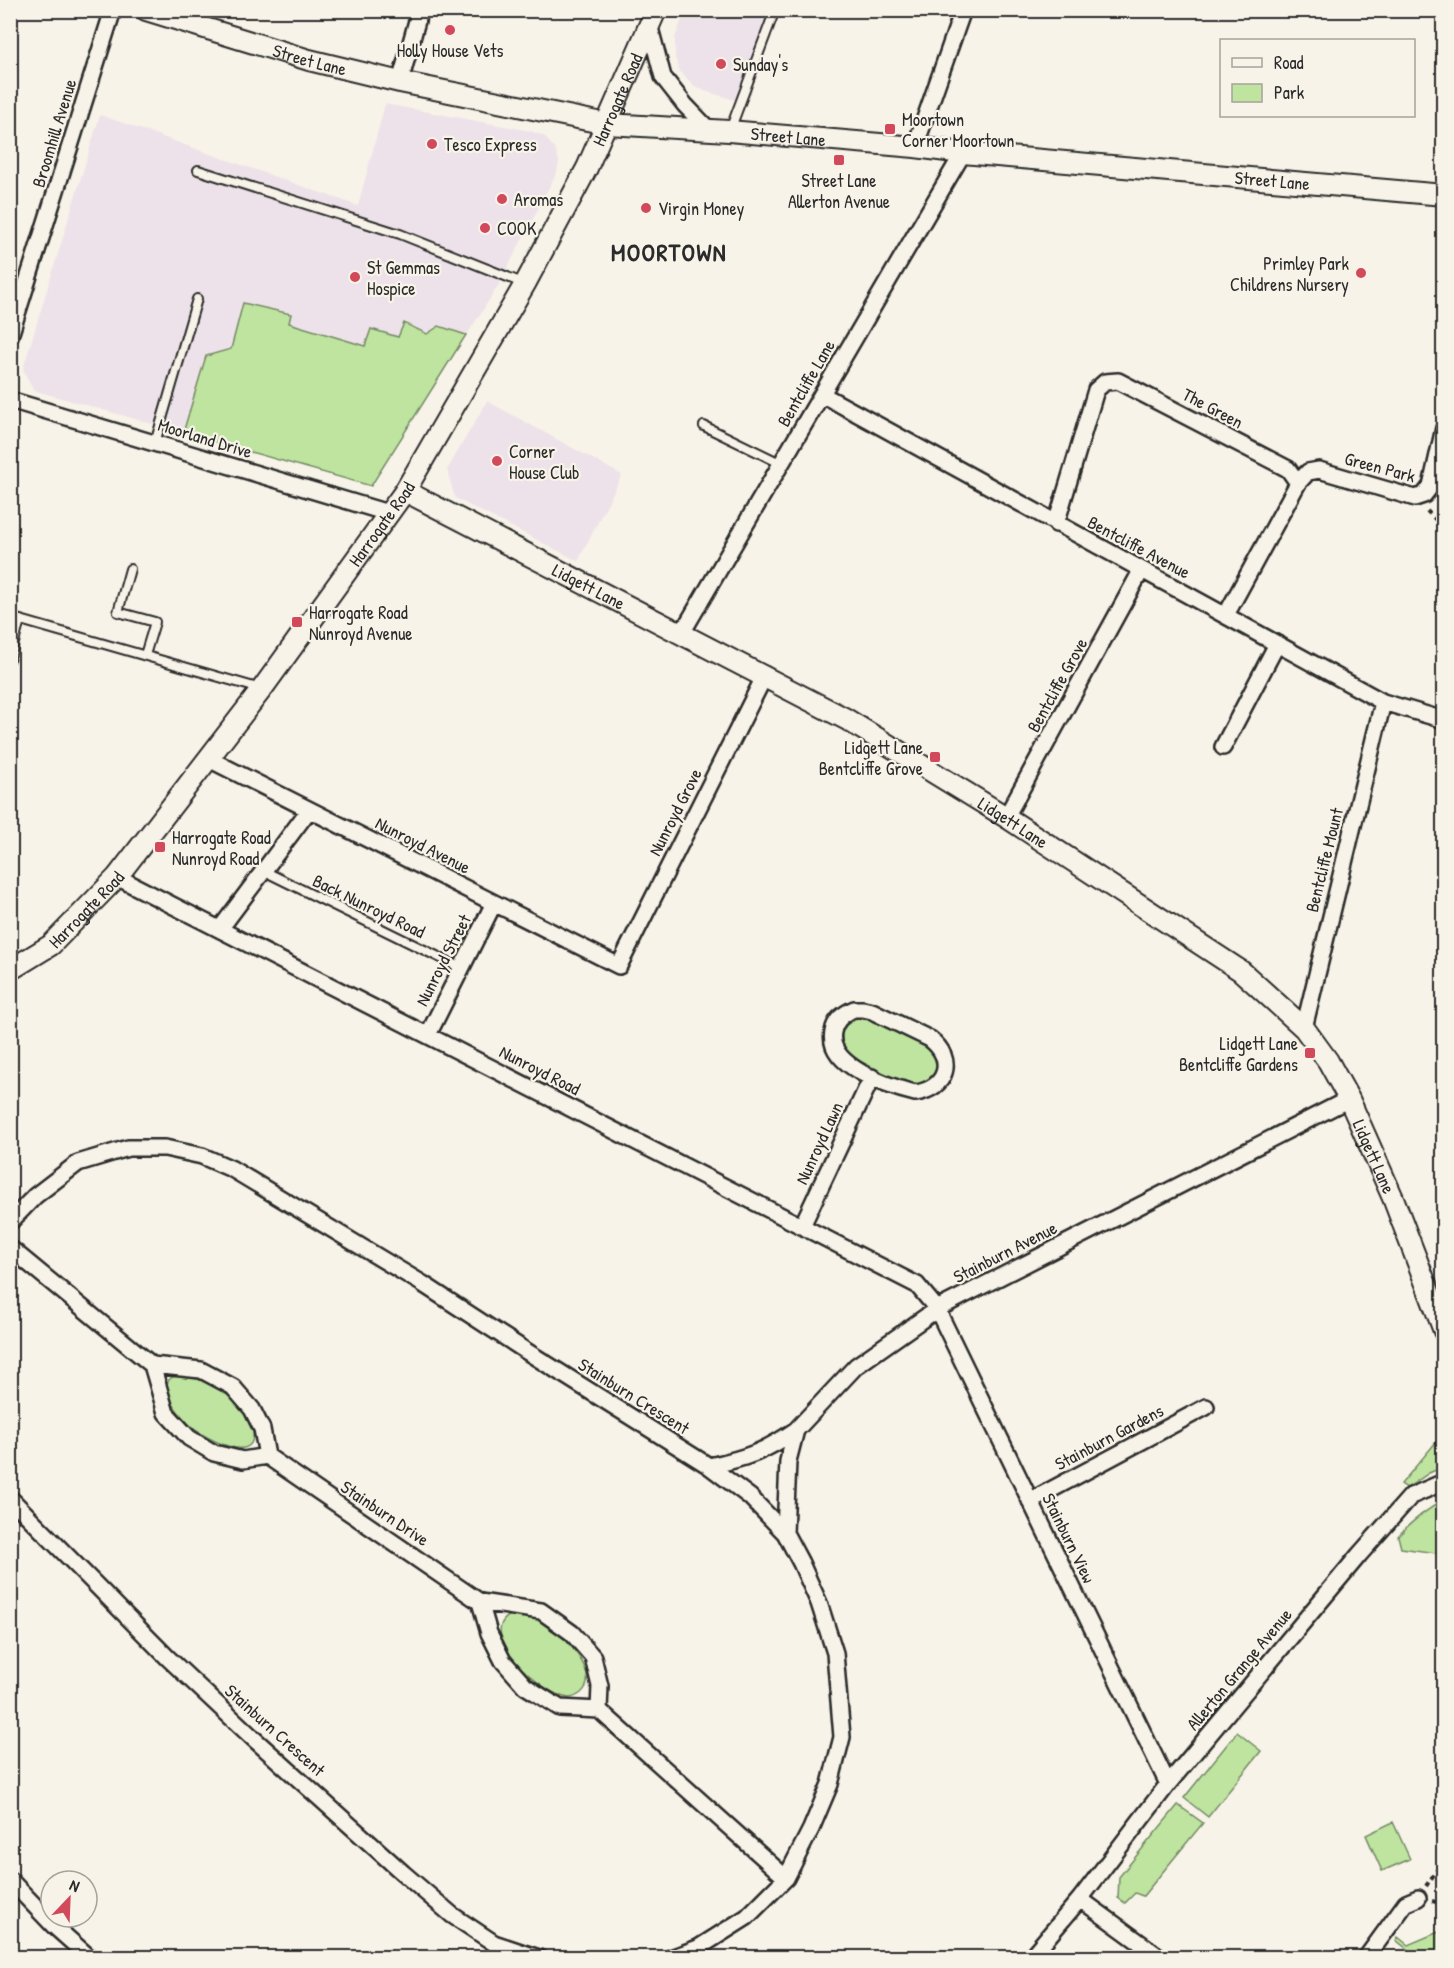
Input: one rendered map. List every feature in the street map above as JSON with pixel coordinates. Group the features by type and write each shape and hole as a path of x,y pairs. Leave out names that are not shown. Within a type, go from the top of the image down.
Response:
{"street":[{"name":"Broomhill Avenue","path":"10,336 113,10"},
{"name":"Street Lane","path":"146,10 309,60 400,82 607,124 729,131 1443,195"},
{"path":"400,82 420,10"},
{"path":"915,147 963,10"},
{"path":"653,19 663,77 709,130"},
{"name":"Harrogate Road","path":"10,970 51,945 117,877 262,689 405,491 525,284 587,168 653,19"},
{"name":"Bentcliffe Lane","path":"682,633 963,153"},
{"name":"The Green","path":"1056,524 1096,390 1105,382 1118,381 1288,469 1298,483"},
{"name":"Bentcliffe Avenue","path":"823,394 1141,571 1383,702 1443,720"},
{"name":"Moorland Drive","path":"10,400 388,513"},
{"name":"Green Park","path":"1298,483 1308,472 1319,470 1414,498 1424,495 1431,486 1443,428"},
{"path":"1226,615 1298,483"},
{"name":"Lidgett Lane","path":"405,491 765,675 846,719 1006,817 1241,971 1304,1028 1328,1060 1349,1099 1393,1198 1442,1324"},
{"name":"Bentcliffe Grove","path":"1006,817 1141,571"},
{"path":"1224,747 1277,644"},
{"name":"Nunroyd Grove","path":"619,966 765,675"},
{"name":"Bentcliffe Mount","path":"1304,1028 1383,702"},
{"name":"Nunroyd Avenue","path":"209,759 619,966"},
{"path":"220,930 309,810"},
{"name":"Nunroyd Road","path":"117,877 917,1285 937,1308"},
{"name":"Nunroyd Street","path":"428,1035 494,903"},
{"path":"854,1009 872,1011 921,1035 938,1045 943,1053 945,1072 940,1081 925,1092 906,1091 872,1077 856,1071 844,1061 833,1046 832,1036 838,1019 854,1009"},
{"name":"Nunroyd Lawn","path":"802,1226 872,1077"},
{"name":"Stainburn Avenue","path":"785,1533 788,1461 796,1430 856,1366 937,1308 1349,1099"},
{"name":"Stainburn Crescent","path":"10,1222 35,1196 78,1163 128,1148 165,1148 202,1156 232,1169 423,1284 709,1466 750,1497 785,1533 819,1603 835,1653 842,1737 830,1784 811,1829 786,1878 747,1917 698,1948 671,1958"},
{"path":"10,1248 152,1365 201,1370 233,1387 252,1408 262,1429 267,1456 243,1460 214,1453 189,1438 166,1413 152,1365"},
{"name":"Stainburn View","path":"937,1308 1168,1784"},
{"name":"Stainburn Gardens","path":"1030,1501 1206,1407"},
{"path":"709,1466 742,1459 770,1448 796,1430"},
{"name":"Stainburn Drive","path":"267,1456 480,1602 541,1611 572,1633 593,1657 600,1686 599,1710"},
{"name":"Allerton Grange Avenue","path":"1030,1958 1080,1899 1168,1784 1359,1555 1411,1496 1443,1482"},
{"name":"Stainburn Crescent","path":"10,1498 168,1658 253,1738 452,1916 494,1943 539,1958"},
{"path":"480,1602 489,1633 503,1661 525,1686 560,1708 599,1710 786,1878"},
{"path":"10,1881 54,1926 90,1958"},
{"path":"1366,1958 1406,1903 1418,1898"},
{"path":"1080,1899 1161,1958"}],"lane":[{"path":"729,131 775,10"},
{"path":"198,170 400,234 525,284"},
{"path":"155,443 197,299"},
{"path":"704,426 782,464"},
{"path":"130,569 118,612 155,622 145,656"},
{"path":"10,617 262,689"},
{"path":"10,658 20,620"},
{"name":"Back Nunroyd Road","path":"264,871 461,968"}],"path":[{"path":"1443,553 1443,559"}],"shaded area":[{"path":"685,11 779,11 745,103 705,91 695,86 680,72 675,57 675,38"},
{"path":"385,104 530,131 544,136 555,149 559,161 557,172 498,286 371,486 33,390 23,369 100,115 358,206"},
{"path":"487,401 622,475 578,561 455,498 447,470"}],"green space":[{"path":"243,303 291,314 289,323 365,346 371,329 398,337 404,323 427,334 439,326 466,335 371,486 183,433 206,356 231,349"},
{"path":"858,1018 900,1033 932,1052 936,1057 938,1068 929,1083 909,1085 855,1059 845,1051 842,1045 842,1031 846,1025"},
{"path":"181,1375 202,1380 228,1395 242,1410 251,1425 253,1435 251,1444 247,1447 233,1448 201,1434 187,1422 175,1407 167,1390 172,1377"},
{"path":"1443,1429 1443,1467 1429,1473 1407,1488 1401,1484 1442,1435"},
{"path":"1443,1501 1443,1554 1401,1548 1398,1536 1419,1516"},
{"path":"515,1613 524,1614 546,1623 572,1647 587,1676 586,1685 581,1693 571,1698 557,1694 543,1686 515,1661 500,1633 503,1621"},
{"path":"1237,1732 1261,1751 1208,1817 1184,1798"},
{"path":"1178,1805 1203,1823 1143,1896 1135,1893 1125,1903 1118,1898 1119,1877"},
{"path":"1393,1822 1410,1859 1382,1871 1366,1835"},
{"path":"1441,1916 1443,1957 1417,1957 1396,1940 1398,1937 1408,1945 1441,1931 1437,1918"}],"place":[{"name":"Holly House Vets","path":"450,30"},
{"name":"Sunday's","path":"721,64"},
{"name":"Moortown Corner Moortown","path":"890,129"},
{"name":"Tesco Express","path":"432,144"},
{"name":"Street Lane Allerton Avenue","path":"839,160"},
{"name":"Aromas","path":"502,199"},
{"name":"Virgin Money","path":"646,208"},
{"name":"COOK","path":"485,228"},
{"name":"Primley Park Childrens Nursery","path":"1361,273"},
{"name":"St Gemmas Hospice","path":"355,277"},
{"name":"Corner House Club","path":"497,461"},
{"name":"Harrogate Road Nunroyd Avenue","path":"297,622"},
{"name":"Lidgett Lane Bentcliffe Grove","path":"935,757"},
{"name":"Harrogate Road Nunroyd Road","path":"160,847"},
{"name":"Lidgett Lane Bentcliffe Gardens","path":"1310,1053"}],"district":[{"name":"MOORTOWN","path":"669,252"}]}
